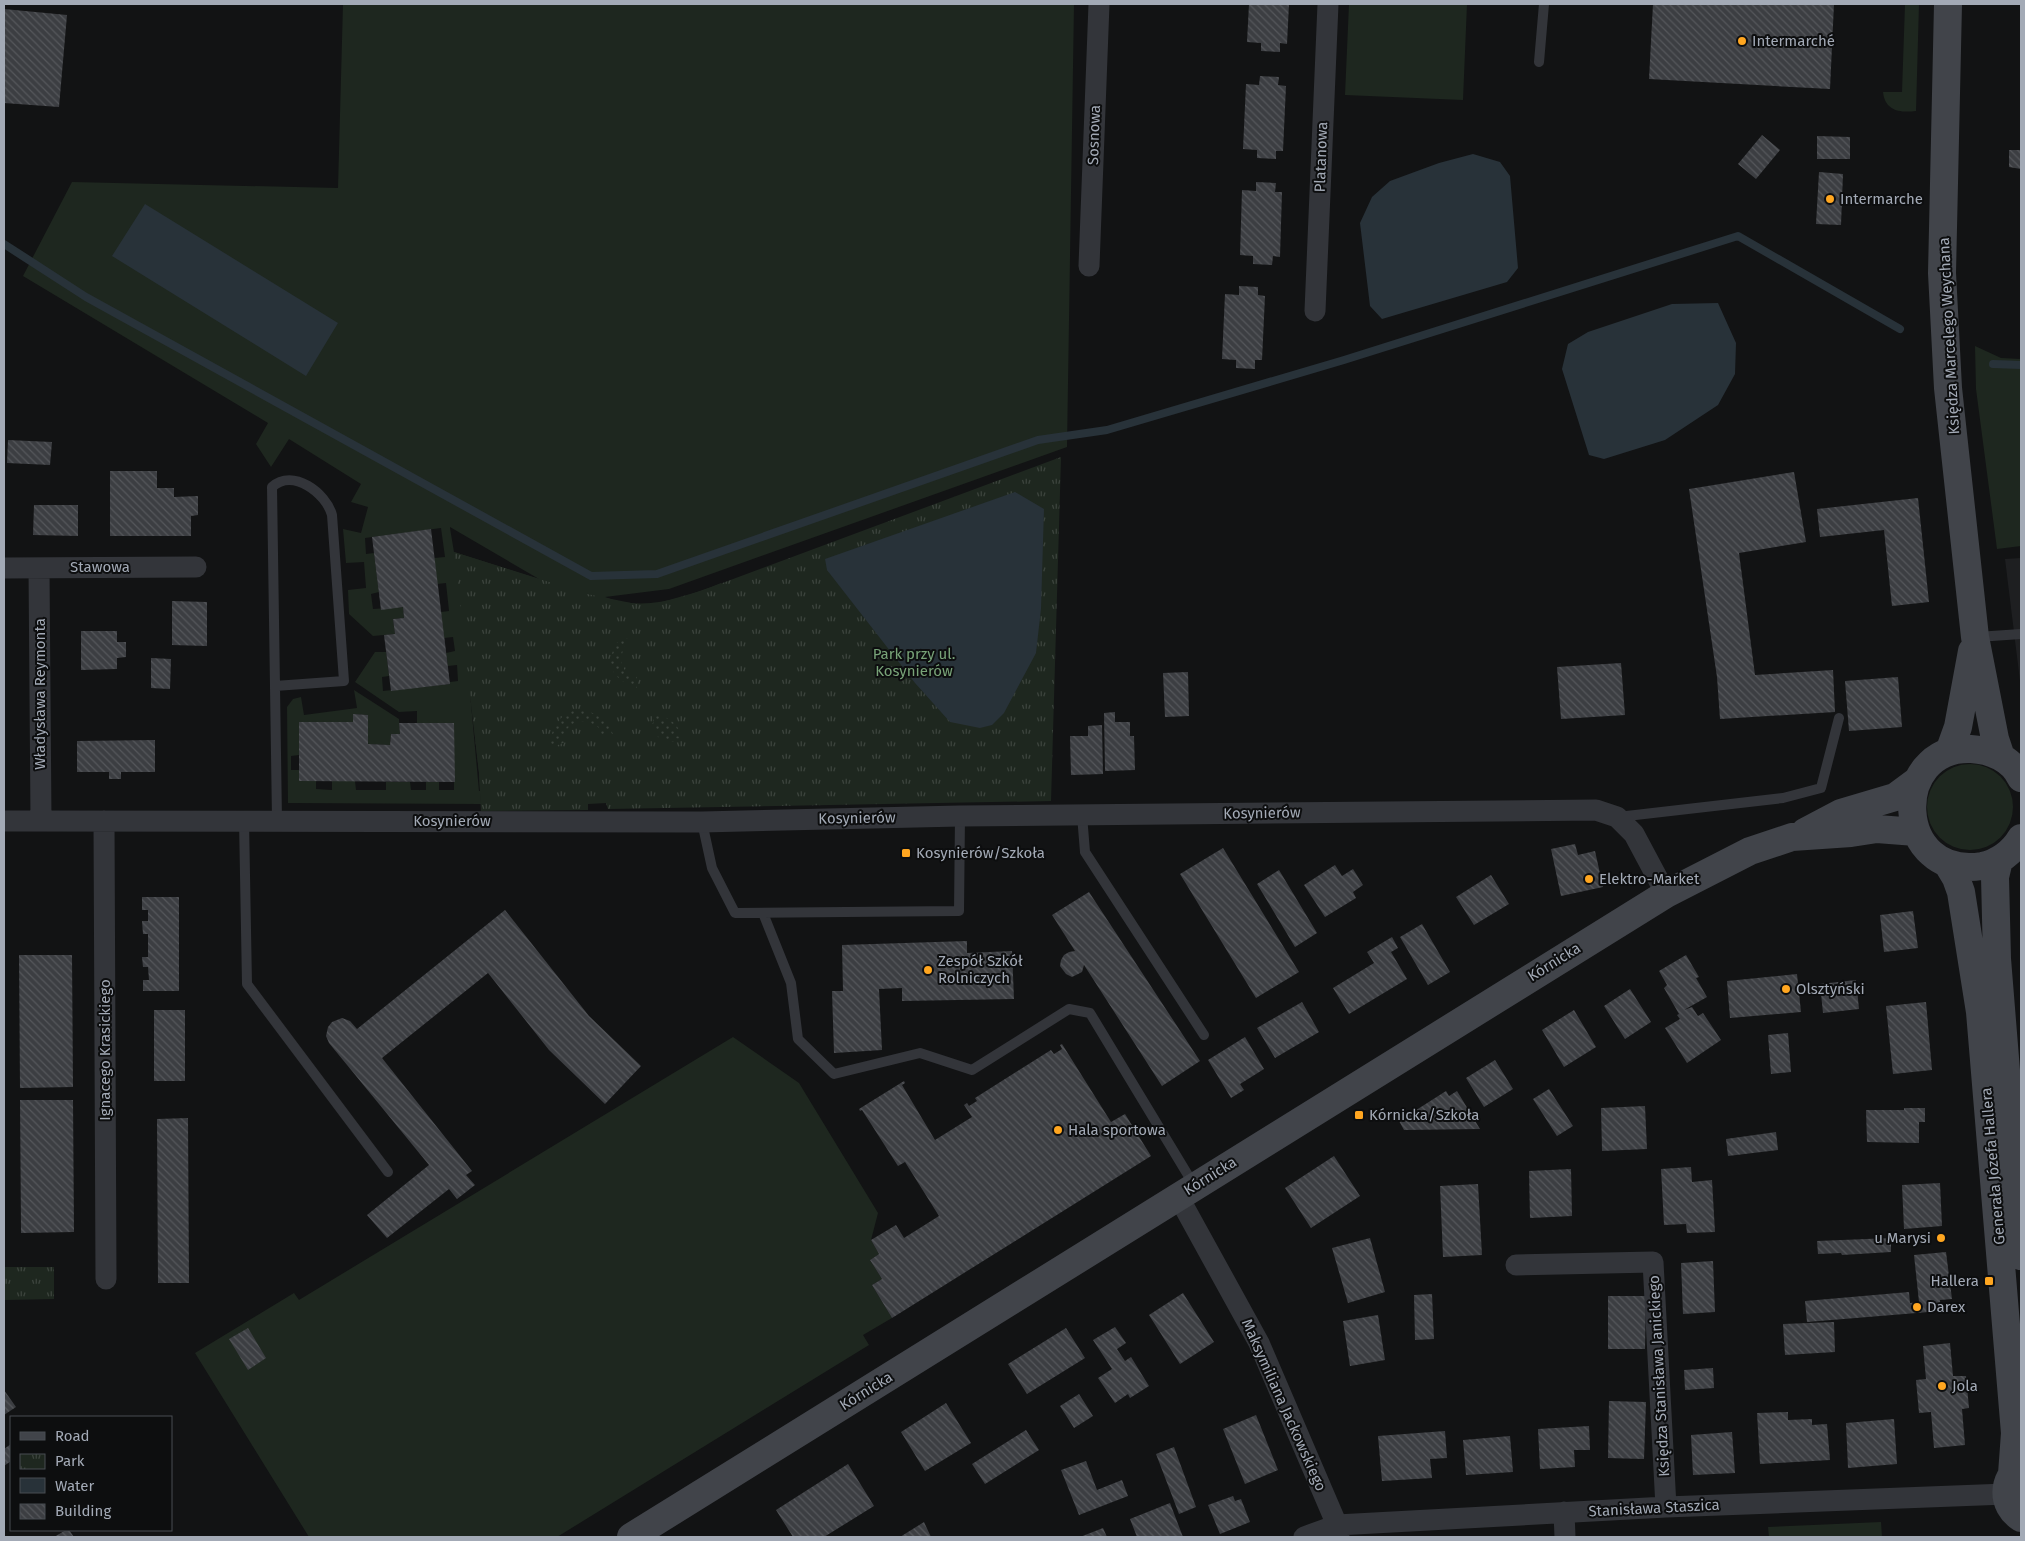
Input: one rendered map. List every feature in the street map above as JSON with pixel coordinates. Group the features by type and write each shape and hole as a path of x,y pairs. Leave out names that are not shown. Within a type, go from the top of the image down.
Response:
{"street":[{"name":"Sosnowa","path":"1089,266 1099,4"},
{"name":"Platanowa","path":"1315,311 1328,4"},
{"name":"Księdza Marcelego Weychana","path":"1948,4 1942,273 1948,388 1975,637 1995,739 2001,757"},
{"name":"Stawowa","path":"4,568 196,567"},
{"name":"Władysława Reymonta","path":"39,568 40,820"},
{"name":"Księdza Marcelego Weychana","path":"1950,752 1958,728 1975,637"},
{"path":"2021,778 2008,762 2001,757 1979,750 1964,749 1950,752 1926,768 1913,792 1911,806 1916,832 1929,850 1947,863 1960,867 1986,865 1999,860 2010,853 2021,838"},
{"name":"Kórnicka","path":"632,1537 1666,894 1750,851 1798,835 1841,813 1894,797 1918,780"},
{"name":"Kosynierów","path":"4,821 702,822 960,816 1596,810 1617,817 1634,834 1666,894"},
{"name":"Ignacego Krasickiego","path":"104,821 106,1279"},
{"name":"Kórnicka","path":"1798,835 1851,833 1876,829 1916,832"},
{"name":"Generała Józefa Hallera","path":"1999,860 1995,877 1997,958 2018,1166 2021,1256"},
{"name":"Generała Józefa Hallera","path":"1947,863 1956,878 1961,892 1980,1012 2015,1433 2013,1478"},
{"name":"Maksymiliana Jackowskiego","path":"1186,1191 1259,1343 1338,1531"},
{"name":"Księdza Stanisława Janickiego","path":"1516,1265 1653,1262 1666,1507"},
{"path":"2013,1478 2012,1511 2021,1518"},
{"name":"Stanisława Staszica","path":"1304,1537 1338,1531 1564,1512 1666,1507 2013,1478"},
{"path":"1564,1512 1565,1537"}],"lane":[{"path":"1539,62 1544,4"},
{"path":"275,686 344,681 334,529 329,505 322,497 299,481 289,480 278,482 272,488 277,820"},
{"path":"1975,637 2021,634"},
{"path":"1617,817 1783,798 1821,788 1839,718"},
{"path":"1082,815 1085,852 1204,1035"},
{"path":"702,822 712,868 735,913 960,911 960,816"},
{"path":"244,820 247,984 388,1172"},
{"path":"763,913 791,983 798,1039 834,1074 920,1053 972,1070 1069,1010 1090,1012 1186,1191"}],"shaded area":[{"path":"2021,558 2021,689 2005,559"}],"green space":[{"path":"343,4 1074,4 1067,447 669,589 605,597 634,603 649,603 678,598 721,583 721,606 475,655 481,804 288,803 287,707 293,699 301,697 304,715 357,708 354,690 399,719 400,734 391,734 390,745 368,744 368,715 353,714 353,722 299,722 299,755 291,756 291,770 299,770 299,781 316,781 316,789 332,790 332,781 355,781 356,790 386,790 386,782 410,782 411,790 426,790 426,782 439,782 439,790 454,790 454,723 417,723 417,711 399,712 355,682 375,652 386,652 389,676 382,677 383,691 450,684 450,682 458,681 457,665 448,666 446,653 455,651 453,637 444,638 441,612 449,611 446,583 437,584 434,558 445,557 441,528 365,538 366,554 374,553 379,592 371,594 373,609 403,607 404,618 393,619 395,634 373,636 349,614 348,590 366,588 364,562 346,563 343,529 361,533 368,507 351,502 361,484 289,439 271,467 256,444 268,423 23,276 72,182 338,188","holes":["450,527 539,579 454,552","470,693 479,773 480,791 479,791"]},
{"path":"1349,4 1467,4 1463,100 1345,95"},
{"path":"1905,4 1919,4 1916,111 1910,112 1899,111 1890,107 1884,98 1883,92 1902,92"},
{"path":"1975,346 2001,358 2021,359 2021,546 1997,549 1976,389"},
{"name":"Park przy ul. Kosynierów","path":"1061,457 1051,801 608,809 606,803 588,804 588,810 481,811 479,773 454,552 587,594 636,604 655,604 701,591"},
{"path":"619,633 629,640 623,650 621,661 625,671 637,677 637,688 621,680 612,668 612,655 620,639"},
{"path":"579,709 600,717 613,734 593,736 601,730 590,723 578,722 569,727 562,739 570,740 551,748 552,734 557,723 566,714"},
{"path":"658,715 674,723 682,739 675,738 674,742 658,737 651,725 654,722 653,716"},
{"path":"1970,764 1986,767 1994,771 2006,783 2010,791 2013,807 2010,823 2006,831 1994,843 1986,847 1970,850 1954,847 1946,843 1934,831 1930,823 1927,807 1930,791 1934,783 1946,771 1954,767"},
{"path":"733,1037 799,1083 878,1213 871,1240 879,1254 870,1260 882,1279 872,1285 892,1318 863,1335 869,1345 557,1537 309,1537 195,1353 294,1293 299,1300"},
{"path":"4,1267 54,1267 54,1299 4,1300"},
{"path":"1881,1522 1882,1537 1769,1537 1768,1527"}],"water":[{"path":"1473,154 1500,162 1510,176 1518,268 1507,282 1382,319 1370,306 1360,223 1372,197 1390,181 1439,163"},
{"path":"145,204 338,323 306,376 112,256"},
{"path":"1718,303 1736,343 1735,374 1718,405 1665,440 1604,459 1589,455 1562,369 1568,344 1588,332 1672,304"},
{"path":"1015,492 1044,509 1041,609 1036,653 1004,713 992,725 980,728 950,722 915,683 827,570 825,559"}],"building":[{"path":"1249,4 1289,4 1287,44 1280,43 1280,52 1261,51 1261,43 1247,42"},
{"name":"Intermarché","path":"1653,4 1834,4 1830,89 1649,79"},
{"path":"4,9 67,15 59,107 4,103"},
{"path":"1260,76 1279,77 1278,85 1286,86 1283,151 1276,151 1276,159 1257,158 1257,150 1243,149 1246,84 1259,85"},
{"path":"1762,135 1780,150 1756,179 1738,164"},
{"path":"1817,136 1850,137 1850,159 1817,159"},
{"path":"2009,150 2021,150 2021,169 2009,167"},
{"name":"Intermarche","path":"1819,172 1843,174 1841,225 1816,224"},
{"path":"1256,182 1276,183 1275,192 1282,192 1280,257 1273,256 1272,265 1253,264 1253,256 1240,255 1242,190 1256,191"},
{"path":"1239,286 1258,287 1258,295 1265,296 1262,360 1255,360 1255,369 1236,368 1236,360 1222,359 1225,294 1239,295"},
{"path":"8,440 52,442 50,465 7,463"},
{"path":"110,471 157,471 157,488 174,488 174,497 198,496 198,515 191,516 191,536 110,536"},
{"path":"1794,472 1806,542 1739,553 1755,675 1833,670 1835,712 1720,719 1717,677 1689,489"},
{"path":"1918,498 1929,602 1892,606 1884,530 1820,537 1817,509"},
{"path":"34,505 78,505 78,536 33,535"},
{"path":"431,529 450,684 391,691 384,635 395,634 393,619 404,618 403,607 381,610 372,537"},
{"path":"172,601 207,602 207,646 172,645"},
{"path":"81,631 117,631 117,642 126,642 126,657 117,658 117,669 81,670"},
{"path":"151,658 171,659 170,689 151,688"},
{"path":"1621,663 1625,715 1561,719 1557,667"},
{"path":"1188,672 1189,716 1165,717 1163,673"},
{"path":"1898,677 1902,727 1849,731 1845,681"},
{"path":"1115,712 1115,722 1130,722 1130,736 1134,736 1135,770 1105,771 1104,713"},
{"path":"353,714 368,715 368,744 390,745 391,734 400,734 399,723 454,723 455,782 299,781 299,722 353,722"},
{"path":"1102,725 1103,774 1071,775 1070,736 1088,736 1088,726"},
{"path":"155,740 155,772 121,772 121,779 109,779 109,772 77,772 77,741"},
{"path":"1575,844 1578,855 1595,851 1603,887 1561,896 1551,849"},
{"path":"1223,848 1299,972 1256,998 1180,874"},
{"path":"1335,865 1342,876 1353,869 1363,885 1353,892 1356,898 1325,917 1304,885"},
{"path":"1279,870 1317,933 1295,947 1257,884"},
{"path":"1491,875 1509,904 1474,925 1456,897"},
{"path":"1089,892 1200,1061 1162,1086 1084,965 1082,972 1072,977 1066,974 1060,966 1064,955 1075,951 1052,915"},
{"path":"142,897 179,897 179,991 143,991 143,980 149,980 148,967 143,967 142,957 148,957 148,934 143,934 142,921 148,921 148,910 142,910"},
{"path":"505,910 589,1016 641,1066 605,1104 549,1050 488,973 382,1058 472,1171 466,1175 475,1185 457,1199 449,1189 387,1238 367,1215 429,1165 329,1043 326,1036 328,1027 332,1022 342,1018 350,1021 357,1029"},
{"path":"1913,911 1918,948 1884,952 1880,915"},
{"path":"1422,924 1450,972 1428,985 1400,937"},
{"path":"1392,937 1398,948 1391,952 1407,979 1349,1014 1333,988 1374,963 1367,952"},
{"name":"Zespół Szkół Rolniczych","path":"967,941 967,953 1012,951 1014,999 902,1001 902,988 879,989 882,1050 834,1053 832,991 843,991 842,945"},
{"path":"19,955 72,955 73,1087 20,1088"},
{"path":"1686,955 1699,977 1696,978 1707,997 1684,1010 1692,1007 1698,1016 1703,1013 1721,1040 1687,1063 1665,1028 1680,1019 1664,988 1667,985 1659,971"},
{"path":"1797,974 1801,1012 1730,1018 1727,981"},
{"path":"1856,980 1859,1009 1823,1013 1820,984"},
{"path":"1630,989 1651,1022 1625,1039 1604,1006"},
{"path":"1302,1002 1319,1032 1275,1058 1257,1028"},
{"path":"1926,1002 1932,1070 1893,1074 1886,1006"},
{"path":"154,1010 185,1010 185,1081 154,1081"},
{"path":"1574,1010 1596,1047 1564,1067 1542,1030"},
{"path":"1788,1033 1791,1072 1771,1074 1768,1035"},
{"path":"1245,1037 1264,1069 1240,1084 1244,1090 1231,1098 1208,1060"},
{"path":"1062,1044 1111,1122 1125,1114 1151,1156 892,1318 872,1285 882,1279 870,1260 879,1254 871,1240 896,1225 904,1238 939,1216 905,1162 898,1166 862,1110 860,1111 859,1109 904,1081 905,1083 902,1085 935,1140 972,1117 964,1105 967,1103 969,1106 977,1101 975,1098 1051,1050 1054,1054 1062,1049 1060,1045"},
{"path":"1495,1060 1513,1089 1484,1107 1466,1078"},
{"path":"1549,1089 1573,1126 1557,1136 1533,1099"},
{"path":"1446,1091 1449,1096 1457,1091 1480,1129 1404,1130 1399,1121"},
{"path":"20,1100 73,1100 74,1232 21,1233"},
{"path":"1645,1106 1647,1149 1602,1151 1601,1108"},
{"path":"1904,1108 1925,1108 1925,1122 1919,1122 1919,1143 1867,1142 1866,1110 1904,1110"},
{"path":"188,1118 189,1283 158,1283 157,1119"},
{"path":"1776,1132 1778,1150 1728,1156 1726,1139"},
{"path":"1334,1156 1360,1196 1311,1228 1285,1188"},
{"path":"1691,1167 1692,1182 1712,1180 1715,1232 1687,1233 1686,1224 1664,1225 1661,1169"},
{"path":"1571,1169 1572,1216 1530,1218 1529,1171"},
{"path":"1940,1183 1942,1226 1904,1229 1902,1185"},
{"path":"1478,1184 1482,1255 1443,1257 1440,1186"},
{"path":"1370,1238 1385,1292 1348,1303 1332,1248"},
{"path":"1891,1238 1891,1252 1842,1255 1841,1253 1818,1254 1817,1241"},
{"path":"1946,1252 1952,1299 1940,1300 1941,1311 1807,1322 1805,1301 1909,1292 1910,1303 1919,1302 1914,1255"},
{"path":"1713,1261 1715,1312 1683,1314 1681,1263"},
{"path":"1183,1293 1214,1342 1180,1364 1149,1315"},
{"path":"1432,1294 1434,1339 1415,1340 1414,1295"},
{"path":"1608,1296 1646,1296 1645,1349 1608,1349"},
{"path":"1378,1315 1385,1360 1350,1366 1343,1321"},
{"path":"1834,1322 1835,1352 1785,1355 1783,1324"},
{"path":"1115,1327 1126,1343 1117,1349 1125,1361 1131,1357 1149,1386 1130,1398 1128,1394 1115,1403 1098,1378 1112,1369 1093,1340"},
{"path":"248,1328 266,1358 248,1370 229,1339"},
{"path":"1066,1328 1085,1358 1027,1394 1008,1364"},
{"path":"1950,1343 1953,1376 1966,1376 1969,1408 1962,1409 1965,1445 1934,1448 1931,1412 1919,1413 1916,1380 1926,1379 1923,1346"},
{"path":"1713,1368 1714,1388 1685,1390 1684,1370"},
{"path":"4,1390 16,1407 4,1415"},
{"path":"1079,1394 1093,1416 1074,1428 1060,1406"},
{"path":"1609,1401 1646,1402 1644,1459 1608,1458"},
{"path":"946,1403 971,1443 925,1471 901,1432"},
{"path":"1788,1412 1788,1420 1812,1419 1812,1425 1827,1424 1830,1460 1760,1464 1757,1413"},
{"path":"1256,1415 1278,1470 1245,1484 1223,1429"},
{"path":"1894,1419 1897,1464 1848,1468 1846,1423"},
{"path":"1589,1426 1590,1450 1574,1450 1575,1467 1540,1469 1538,1429"},
{"path":"1026,1430 1039,1450 985,1484 972,1464"},
{"path":"1445,1431 1447,1458 1430,1459 1432,1478 1382,1481 1378,1436"},
{"path":"1732,1432 1735,1473 1693,1475 1691,1435"},
{"path":"1510,1436 1513,1472 1466,1475 1463,1440"},
{"path":"10,1445 10,1462 4,1466 4,1449"},
{"path":"1174,1447 1196,1507 1179,1514 1156,1454"},
{"path":"1086,1461 1097,1490 1122,1480 1128,1496 1079,1515 1061,1470"},
{"path":"848,1464 874,1506 824,1537 793,1537 776,1510"},
{"path":"1233,1496 1235,1501 1241,1499 1250,1522 1220,1534 1208,1505"},
{"path":"1170,1503 1183,1537 1137,1537 1130,1519"},
{"path":"924,1522 931,1537 900,1537"},
{"path":"1103,1528 1107,1537 1080,1537"},
{"path":"64,1531 70,1531 74,1537 54,1537"}],"waterway":[{"path":"4,244 86,297 591,576 657,574 1038,440 1107,430 1344,360 1738,236 1900,329"},
{"path":"1993,364 2021,365"}],"place":[{"name":"Intermarché","path":"1742,41"},
{"name":"Intermarche","path":"1830,199"},
{"name":"Kosynierów/Szkoła","path":"906,853"},
{"name":"Elektro-Market","path":"1589,879"},
{"name":"Zespół Szkół Rolniczych","path":"928,970"},
{"name":"Olsztyński","path":"1786,989"},
{"name":"Kórnicka/Szkoła","path":"1359,1115"},
{"name":"Hala sportowa","path":"1058,1130"},
{"name":"u Marysi","path":"1941,1238"},
{"name":"Hallera","path":"1989,1281"},
{"name":"Darex","path":"1917,1307"},
{"name":"Jola","path":"1942,1386"}]}
